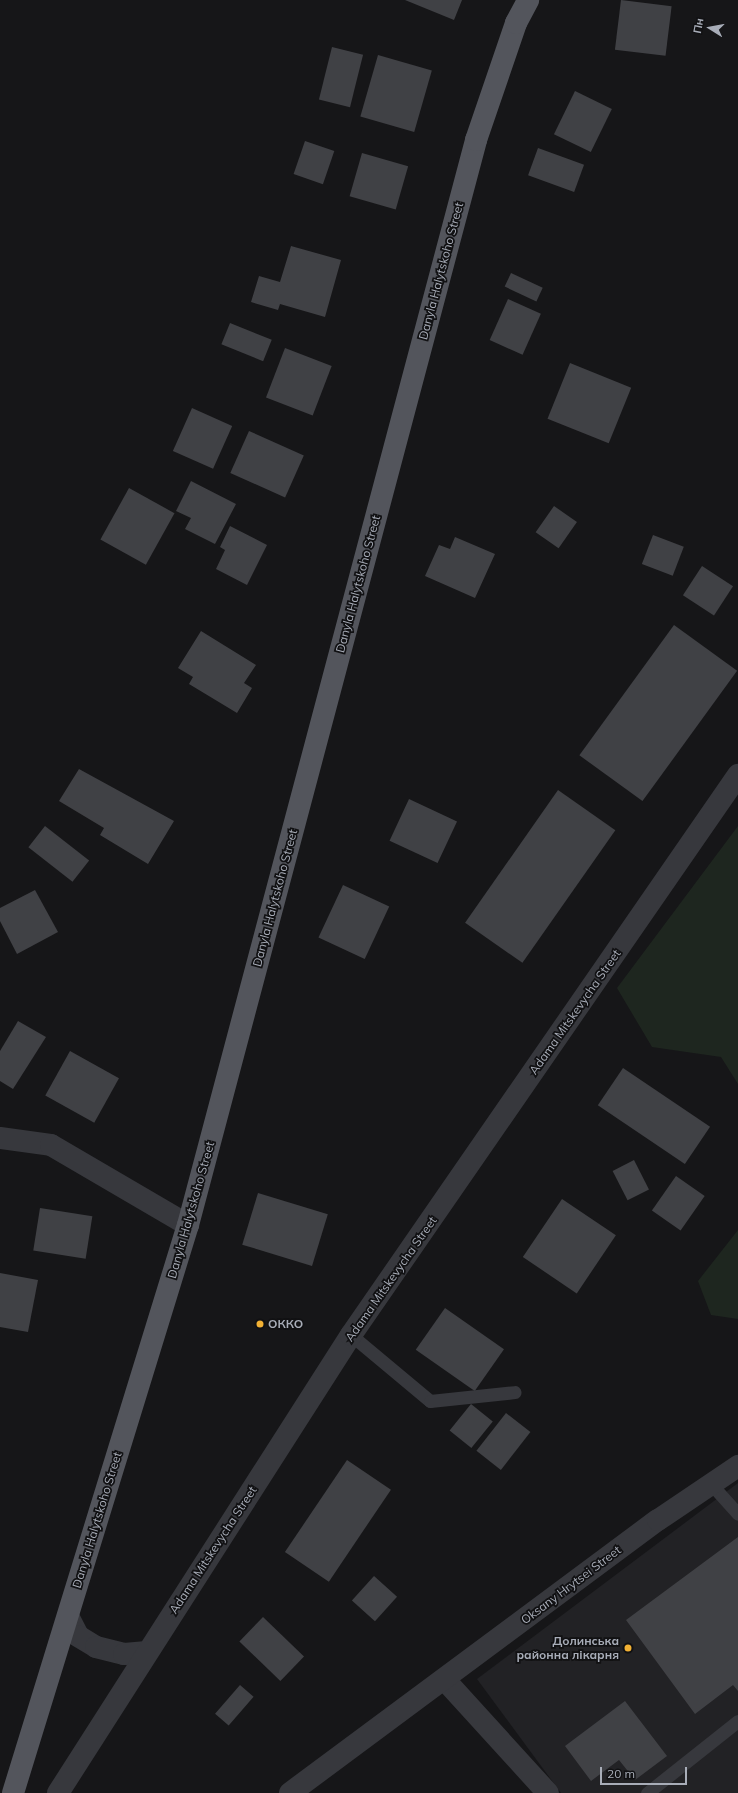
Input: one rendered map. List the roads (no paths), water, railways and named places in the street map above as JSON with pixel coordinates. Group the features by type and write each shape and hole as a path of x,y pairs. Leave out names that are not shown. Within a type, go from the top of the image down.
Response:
{"main road":[{"name":"Danyla Halytskoho Street","path":"13,1793 188,1225 476,140 516,23 528,0"}],"street":[{"name":"Adama Mitskevycha Street","path":"58,1793 146,1652 351,1335 738,775"},
{"path":"0,1138 51,1145 188,1225"},
{"name":"Oksany Hrytsei Street","path":"290,1793 711,1484 738,1466"},
{"path":"68,1616 78,1636 96,1647 124,1654 146,1652"},
{"path":"445,1680 548,1793"}],"lane":[{"path":"351,1335 430,1401 516,1392"},
{"path":"711,1484 738,1514"},
{"path":"647,1793 738,1721"}],"place":[{"name":"ОККО","path":"260,1324"},
{"name":"Долинська районна лікарня","path":"628,1648"}]}
